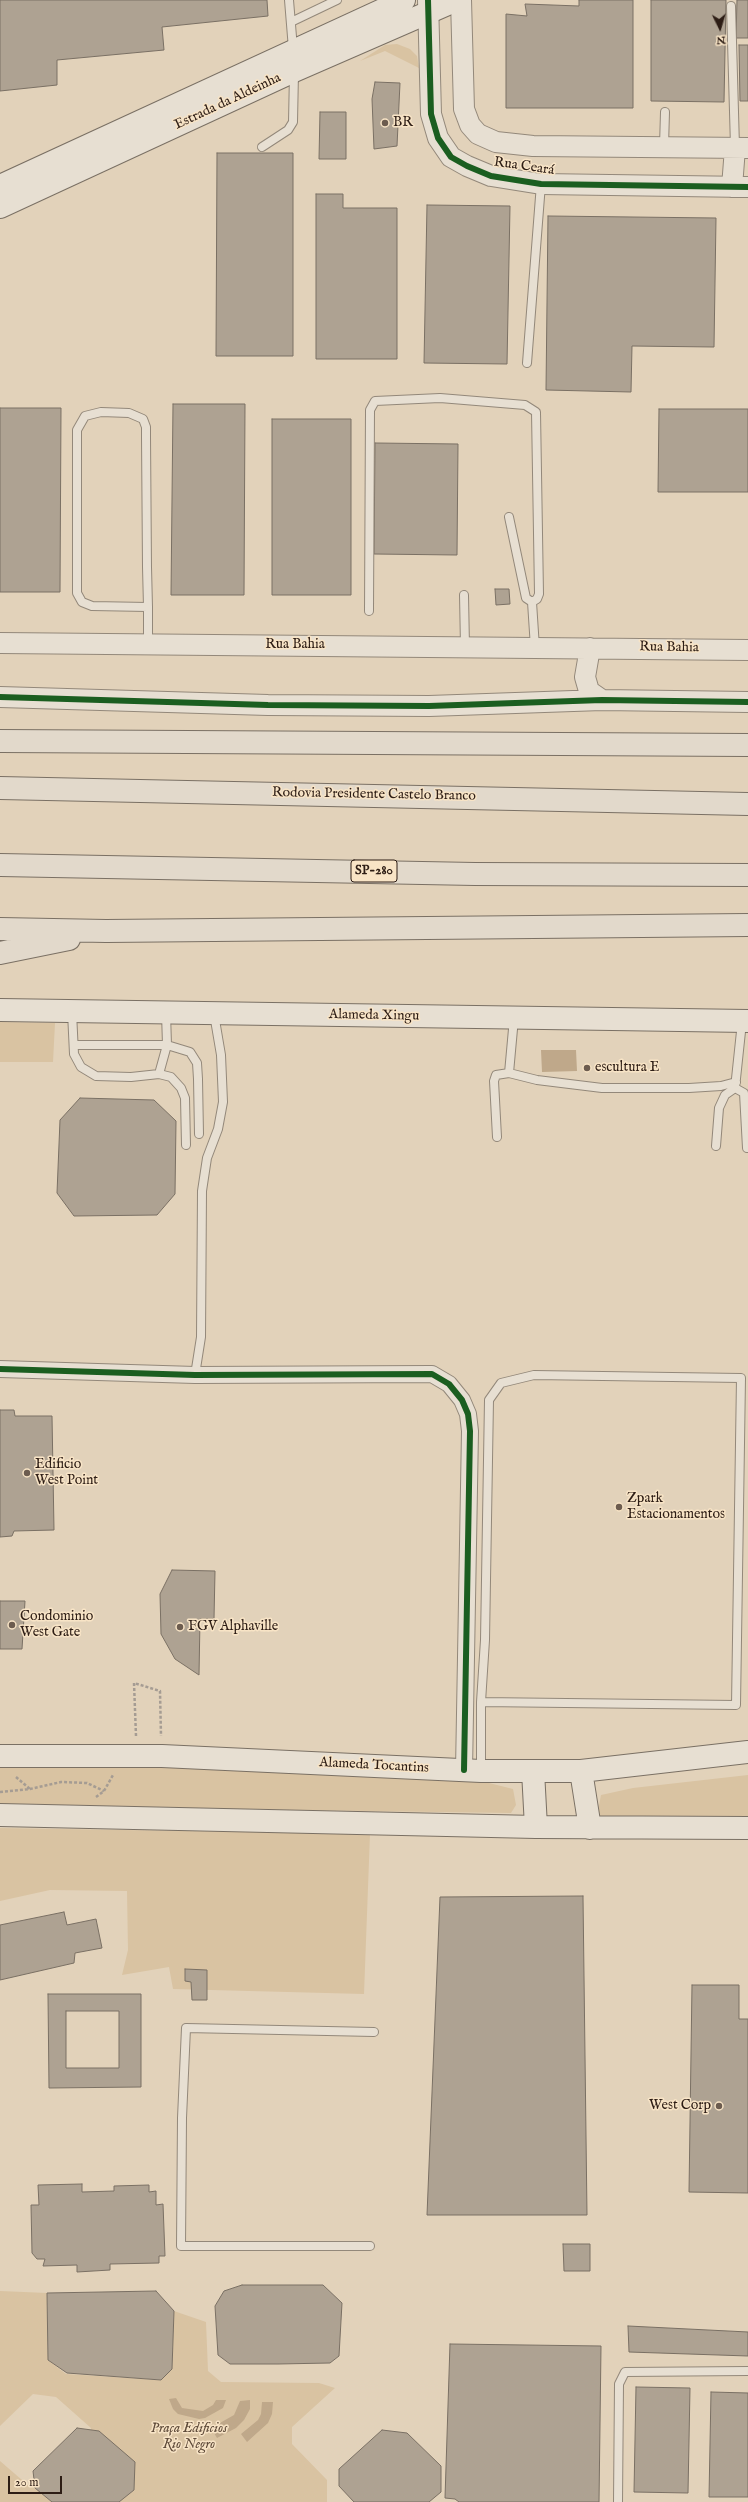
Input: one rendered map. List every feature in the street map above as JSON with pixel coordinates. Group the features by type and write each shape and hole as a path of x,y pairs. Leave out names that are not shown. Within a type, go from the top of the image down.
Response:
{"highway":[{"path":"0,740 748,745"},
{"name":"Rodovia Presidente Castelo Branco","path":"0,788 748,804"},
{"name":"SP-280","path":"0,865 475,874 748,875"},
{"path":"0,928 106,931 748,925"},
{"path":"0,953 106,931"}],"main road":[{"name":"Estrada da Aldeinha","path":"0,207 294,61 404,0"},
{"name":"Estrada da Aldeinha","path":"0,186 294,61 428,6 457,0"},
{"name":"Alameda Xingu","path":"0,1010 745,1021"},
{"name":"Alameda Tocantins","path":"0,1756 162,1756 473,1771 581,1771 748,1752"},
{"path":"533,1771 536,1827"},
{"path":"581,1771 590,1828"},
{"path":"0,1815 84,1818 379,1822 590,1828 748,1828"}],"street":[{"name":"Rua Ceará","path":"461,0 464,109 470,126 478,134 496,142 533,146 664,146 741,148"},
{"name":"Rua Ceará","path":"428,6 430,114 438,138 452,157 467,166 491,176 541,184 740,187"},
{"path":"740,187 741,148"},
{"name":"Rua Bahia","path":"0,643 148,645 294,644 535,649 590,648 748,650"},
{"path":"590,648 585,677 589,691 602,700"},
{"path":"0,697 268,705 422,706 602,700 748,702"},
{"path":"0,1369 196,1375 432,1374 449,1384 462,1400 468,1414 470,1430 473,1771"}],"lane":[{"path":"262,147 288,130 293,122 294,61 289,0"},
{"path":"291,22 337,0"},
{"path":"731,6 741,148"},
{"path":"664,146 665,112"},
{"path":"527,363 541,184"},
{"path":"369,611 370,410 375,401 440,398 525,405 536,412 539,594 538,599 532,602"},
{"path":"148,607 92,606 82,602 77,593 77,445 78,430 85,416 101,412 128,413 143,419 146,427 148,607 148,645"},
{"path":"509,517 526,598 532,602"},
{"path":"464,595 465,647"},
{"path":"532,602 535,649"},
{"path":"72,1012 74,1054 81,1067 96,1076 132,1077 159,1074 171,1077 181,1088 185,1098 186,1145"},
{"path":"159,1074 167,1045 166,1013"},
{"path":"196,1375 201,1337 202,1191 207,1158 218,1129 223,1102 221,1055 214,1014"},
{"path":"509,1073 514,1018"},
{"path":"716,1146 719,1108 725,1095 736,1085 745,1021"},
{"path":"74,1045 167,1045 190,1052 196,1063 199,1134"},
{"path":"497,1137 494,1081 496,1075 509,1073 537,1080 602,1088 689,1088 736,1085 744,1093 748,1148"},
{"path":"473,1771 481,1702 485,1632 489,1400 501,1383 534,1375 741,1378 736,1705 481,1702"},
{"path":"370,2246 181,2246 182,2118 186,2028 374,2032"},
{"path":"618,2502 619,2384 625,2372 748,2371"}],"path":[{"path":"136,1756 134,1683 160,1691 162,1756"},
{"path":"84,1818 91,1801 104,1791 113,1779 114,1757"},
{"path":"14,1775 30,1789"},
{"path":"0,1792 30,1789 61,1782 87,1783 104,1791"}],"green space":[{"path":"397,44 410,49 417,56 419,68 385,51 360,61 385,45"},
{"path":"0,1022 55,1023 53,1062 0,1062"},
{"path":"93,1763 485,1782 513,1789 516,1805 511,1813 0,1806 0,1764"},
{"path":"748,1775 748,1818 596,1821 601,1795 633,1788"},
{"path":"0,1828 370,1834 364,1994 173,1989 169,1967 122,1975 128,1950 127,1891 50,1890 0,1901"},
{"name":"Praça Edificios Rio Negro","path":"0,2291 47,2293 48,2360 66,2374 161,2380 172,2369 174,2311 206,2322 208,2371 221,2382 319,2383 335,2388 292,2427 292,2444 327,2480 327,2502 0,2502 0,2461 29,2486 52,2487 90,2456 91,2428 56,2397 33,2394 0,2426"}],"shaded area":[{"path":"541,1050 576,1050 577,1071 542,1072"},
{"path":"176,2398 182,2408 203,2411 213,2405 216,2400 226,2400 223,2408 205,2418 199,2419 178,2414 173,2409 169,2399"},
{"path":"250,2400 250,2409 244,2420 236,2428 217,2438 211,2428 234,2415 240,2401"},
{"path":"262,2402 273,2402 272,2414 268,2423 247,2442 241,2434 258,2420 261,2414"}],"building":[{"path":"0,0 267,0 268,16 162,27 164,50 57,60 57,85 0,91"},
{"path":"579,0 633,0 633,108 506,108 506,14 527,16 525,4 579,6"},
{"path":"651,0 726,0 724,102 651,101"},
{"path":"737,0 748,0 748,38 736,38"},
{"path":"739,45 748,45 748,101 740,101"},
{"name":"BR","path":"375,82 400,83 397,146 374,149 372,99"},
{"path":"320,112 346,112 346,159 319,159"},
{"path":"217,153 293,153 293,356 216,356"},
{"path":"316,194 343,194 343,208 397,208 397,359 316,359"},
{"path":"427,205 510,206 507,364 424,363"},
{"path":"548,216 716,218 714,347 632,346 631,392 546,390"},
{"path":"173,404 245,404 244,595 171,595"},
{"path":"0,408 61,408 60,592 0,592"},
{"path":"659,409 748,409 748,492 658,492"},
{"path":"272,419 351,419 351,595 272,595"},
{"path":"375,443 458,444 457,555 374,554"},
{"path":"495,589 509,589 510,604 496,605"},
{"path":"80,1098 154,1100 176,1121 175,1194 157,1215 74,1216 57,1193 60,1120"},
{"name":"Edificio West Point","path":"0,1410 14,1410 15,1416 52,1416 54,1530 14,1531 12,1536 0,1537"},
{"name":"FGV Alphaville","path":"172,1570 215,1571 214,1619 200,1619 199,1675 175,1659 161,1634 160,1594"},
{"name":"Condominio West Gate","path":"0,1601 25,1601 22,1649 0,1649"},
{"path":"583,1896 587,2215 427,2215 440,1897"},
{"path":"64,1912 67,1925 96,1919 102,1948 75,1953 74,1963 0,1980 0,1925"},
{"path":"185,1969 207,1970 207,2000 192,2000 191,1982 185,1981"},
{"name":"West Corp","path":"692,1985 739,1985 739,2019 748,2019 748,2193 689,2192"},
{"path":"48,1994 141,1994 141,2087 49,2088","holes":["66,2011 119,2011 119,2068 66,2068"]},
{"path":"82,2184 82,2192 114,2191 114,2186 149,2185 149,2192 156,2191 156,2205 163,2204 165,2256 159,2256 159,2263 110,2264 110,2270 77,2272 77,2265 43,2266 45,2259 37,2259 32,2253 31,2205 39,2205 38,2185"},
{"path":"563,2244 590,2244 590,2271 564,2271"},
{"path":"242,2285 323,2285 342,2303 339,2356 330,2363 230,2364 218,2355 215,2306 224,2291"},
{"path":"156,2291 174,2311 172,2369 161,2380 67,2373 48,2360 47,2293"},
{"path":"628,2326 748,2332 748,2356 629,2352"},
{"path":"450,2344 601,2346 599,2502 459,2502 455,2499 445,2498"},
{"path":"636,2387 690,2388 688,2493 634,2492"},
{"path":"711,2392 748,2393 748,2497 709,2497"},
{"path":"77,2428 99,2431 135,2462 134,2490 119,2502 52,2502 35,2488 33,2471"},
{"path":"382,2430 407,2433 441,2466 441,2492 429,2502 354,2502 339,2486 339,2469"}],"cycle path":[{"path":"428,0 431,114 438,138 451,157 467,166 491,176 541,184 748,187"},
{"path":"0,697 268,705 429,706 602,700 748,702"},
{"path":"0,1369 195,1375 432,1374 449,1384 462,1400 468,1414 470,1431 464,1770"}],"place":[{"name":"BR","path":"385,123"},
{"name":"escultura E","path":"587,1068"},
{"name":"Edificio West Point","path":"27,1473"},
{"name":"Zpark Estacionamentos","path":"619,1507"},
{"name":"Condominio West Gate","path":"12,1625"},
{"name":"FGV Alphaville","path":"180,1627"},
{"name":"West Corp","path":"719,2106"}]}
